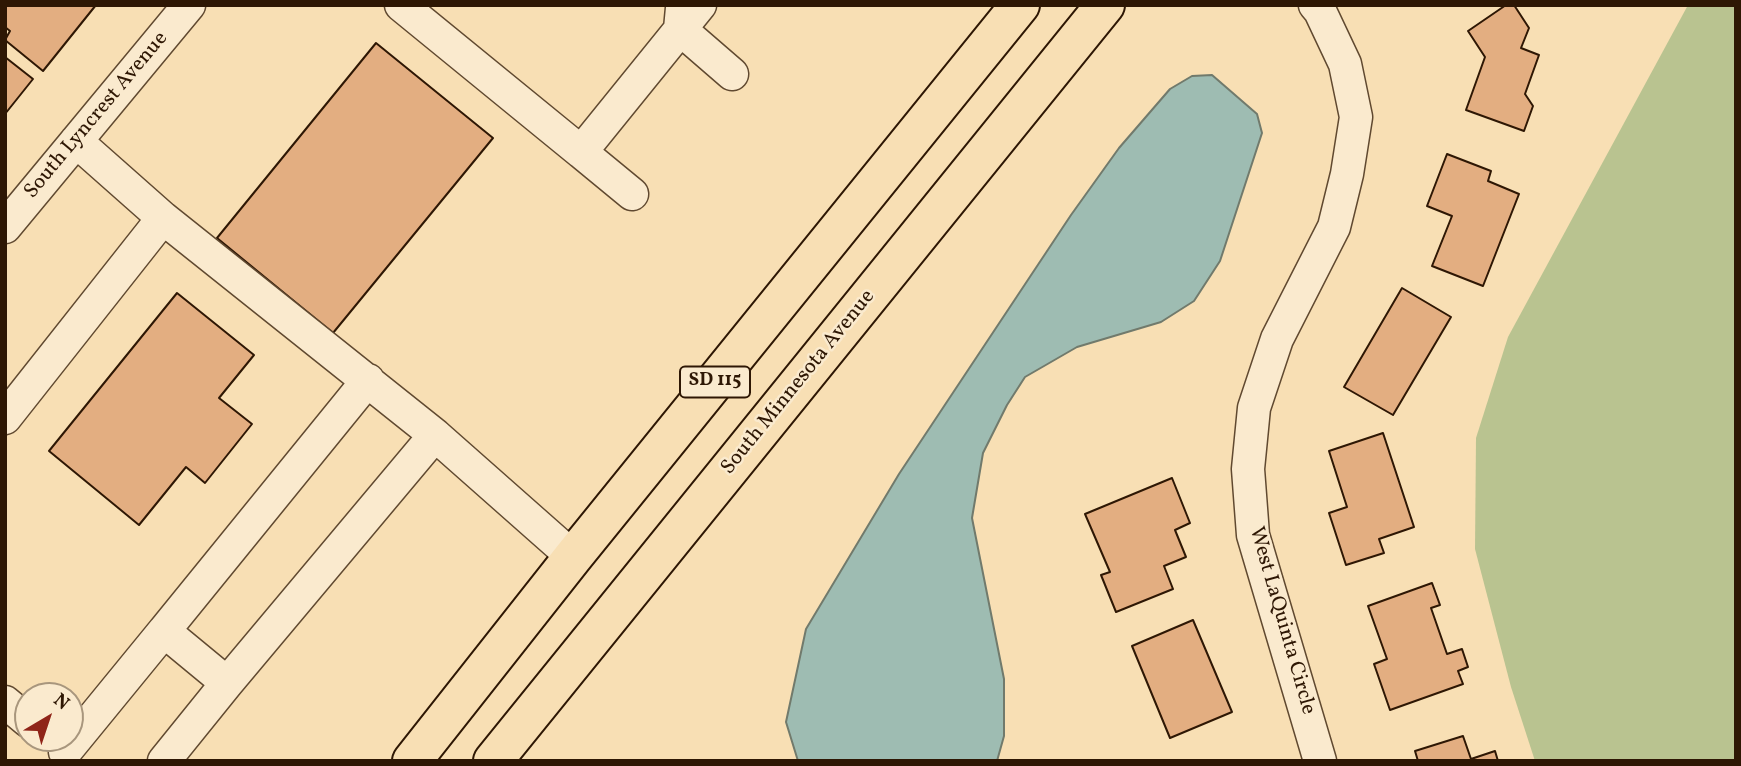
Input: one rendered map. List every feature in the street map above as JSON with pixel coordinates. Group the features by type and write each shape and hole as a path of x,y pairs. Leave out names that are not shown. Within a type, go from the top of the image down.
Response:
{"main road":[{"name":"SD 115","path":"412,761 573,557 1020,5"},
{"name":"South Minnesota Avenue","path":"493,761 1105,5"}],"street":[{"name":"South Lyncrest Avenue","path":"5,227 189,5"},
{"path":"401,5 632,194"},
{"name":"West LaQuinta Circle","path":"1320,761 1253,535 1248,469 1254,408 1277,339 1334,228 1347,174 1356,117 1345,64 1322,7"},
{"path":"580,152 687,13 732,74"},
{"path":"76,141 163,218 435,435 573,557"},
{"path":"5,418 163,218"},
{"path":"84,725 368,380"},
{"path":"163,761 435,435"},
{"path":"164,631 227,683"}],"green space":[{"path":"1688,5 1736,5 1736,761 1535,761 1511,687 1475,549 1476,438 1508,337"}],"water":[{"path":"1212,75 1257,114 1262,133 1220,261 1194,301 1161,322 1077,347 1025,377 1007,405 983,453 972,518 1004,679 1004,736 997,761 798,761 786,722 806,629 899,474 1071,215 1119,148 1170,89 1192,76"}],"building":[{"path":"5,5 96,5 43,71 5,40 10,31 5,27"},
{"path":"1506,5 1514,5 1529,28 1521,48 1539,55 1525,94 1533,106 1524,131 1466,110 1485,57 1468,31"},
{"path":"376,43 493,138 333,333 217,238"},
{"path":"5,57 33,79 5,114"},
{"path":"1447,154 1491,171 1488,181 1519,194 1483,286 1432,266 1452,216 1427,206"},
{"path":"1402,288 1451,317 1393,415 1344,387"},
{"path":"177,293 254,355 219,398 252,424 205,483 186,467 139,525 49,451"},
{"path":"1383,433 1414,527 1379,539 1384,553 1346,565 1329,513 1347,507 1329,451"},
{"path":"1172,478 1190,523 1175,530 1186,557 1164,566 1173,589 1116,612 1101,575 1110,572 1085,514"},
{"path":"1432,583 1440,605 1431,608 1447,654 1462,649 1468,667 1458,671 1463,684 1390,710 1374,664 1387,659 1368,606"},
{"path":"1193,620 1232,712 1170,738 1132,646"},
{"path":"1463,736 1471,759 1495,751 1498,761 1418,761 1415,751"}]}
